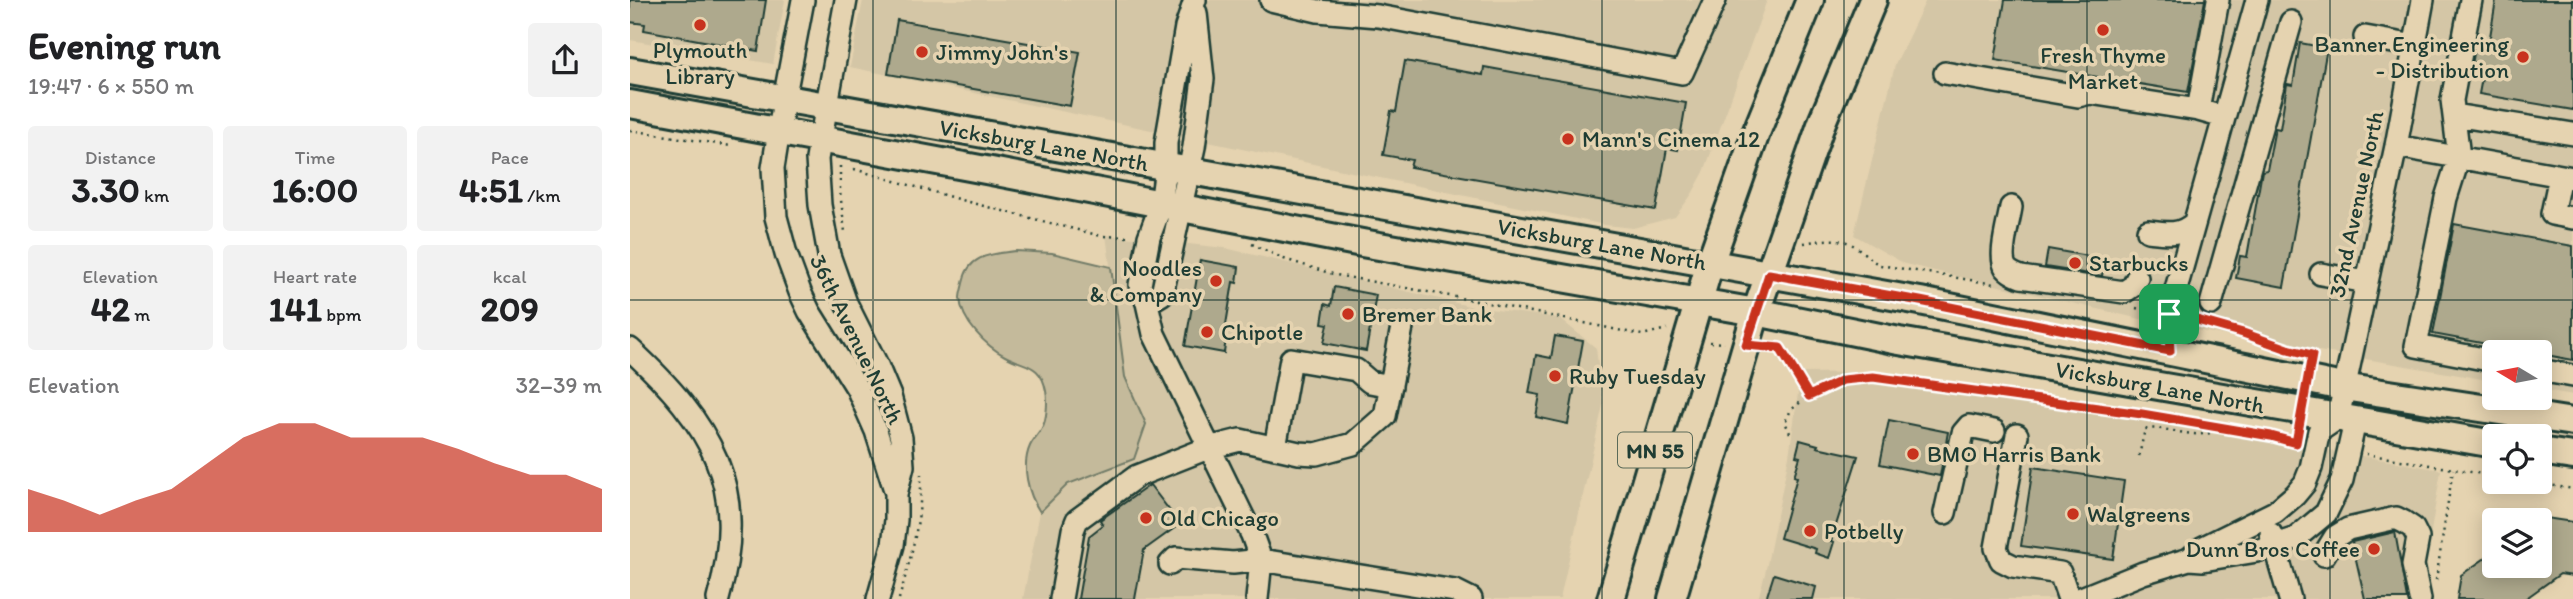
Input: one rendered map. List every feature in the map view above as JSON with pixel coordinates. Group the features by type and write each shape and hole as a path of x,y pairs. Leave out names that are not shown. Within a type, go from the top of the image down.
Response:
{"main road":[{"name":"MN 55","path":"1611,599 1710,263 1756,133 1810,0"},
{"name":"MN 55","path":"1672,599 1756,312 1822,122 1873,0"},
{"name":"Vicksburg Lane North","path":"630,71 1920,301 2343,387 2573,422"},
{"name":"Vicksburg Lane North","path":"630,104 1171,207 1756,312 1899,341 2482,442"},
{"path":"2552,453 2573,456"}],"street":[{"name":"36th Avenue North","path":"803,0 779,131 773,183 776,217 786,254 809,311 847,369 866,406 896,494"},
{"name":"36th Avenue North","path":"846,0 817,159 829,255 846,303 877,365 897,418 903,466 896,494 892,545 878,599"},
{"path":"1271,0 1318,11 1378,16 1682,73 1715,0"},
{"path":"2198,110 2218,0"},
{"path":"2170,351 2169,314 2258,0"},
{"name":"32nd Avenue North","path":"2338,418 2396,146 2423,0"},
{"path":"2471,0 2452,100 2459,157 2446,198 2416,346 2482,359"},
{"path":"1147,303 1163,294 1177,169 1167,142 1186,27 1195,2"},
{"path":"2211,304 2291,22"},
{"path":"2365,37 2414,47"},
{"path":"1945,73 2078,96 2090,93 2198,110 2223,117"},
{"path":"2454,115 2573,134"},
{"path":"2396,146 2566,177 2552,215 2573,218"},
{"path":"1171,207 1149,237 1140,285 1154,334 1252,535 1261,559 1257,599"},
{"path":"2011,207 2002,256 2005,267 2011,272 2021,277 2124,292 2133,286 2137,278"},
{"path":"2148,231 2174,234 2193,224"},
{"path":"2321,274 2367,282"},
{"path":"1061,599 1073,530 1083,513 1137,476 1208,448 1240,440 1316,454 1353,444 1385,416 1402,327"},
{"path":"630,349 662,378 687,406 708,438 722,473 729,511 729,548 719,599"},
{"path":"1275,448 1290,359 1356,370 1370,382 1391,386"},
{"path":"2552,372 2573,376"},
{"path":"2079,599 2143,573 2189,559 2203,560 2257,551 2296,538 2326,513 2342,480 2354,426 2338,418 2319,430 2305,444 2311,468 2305,483 2295,495 2264,517 2202,548 2189,559"},
{"path":"1945,513 1963,433 1969,426 1994,431"},
{"path":"2017,435 1996,548 2001,560 2013,566 2060,573 2069,599"},
{"path":"2264,517 2276,544 2290,599"},
{"path":"2324,555 2335,537 2348,529 2396,518 2413,528 2418,538 2413,565 2428,593"},
{"path":"1170,564 1176,558 1233,564 1261,559 1455,591 1471,599"}],"path":[{"path":"630,130 731,146"},
{"path":"853,168 968,202 1101,236 1149,237"},
{"path":"1804,243 1828,239 1840,241 1856,247 1869,260 1880,265 1997,285"},
{"path":"1250,243 1284,259 1336,275 1642,335 1666,329 1689,333 1709,342 1780,348 1809,396"},
{"path":"2130,307 2233,330 2312,355 2308,380"},
{"path":"1790,433 1785,422 1788,414 1809,396 1843,380 1873,377 2142,414 2305,444 2302,412"},
{"path":"2139,456 2145,429 2162,428 2203,435 2210,433 2214,426"},
{"path":"2348,451 2482,474"},
{"path":"2428,593 2453,469"},
{"path":"2552,485 2573,489"}],"shaded area":[{"name":"Plymouth Library","path":"630,0 785,0 773,64 630,40"},
{"path":"863,0 1767,0 1704,172 1692,194 1675,217 1633,228 1605,225 850,67"},
{"path":"1926,0 2573,0 2573,395 2552,391 2552,340 2482,340 2482,379 2166,325 1905,264 1854,235 1895,65"},
{"path":"1106,235 1225,248 1473,307 1559,318 1596,348 1603,405 1560,599 1023,599 1040,512 1068,484 1134,459 1146,425 1125,377"},
{"path":"1016,251 1052,253 1111,267 1125,377 1146,424 1134,459 1068,484 1040,512 1029,488 1026,462 1030,446 1045,420 1047,400 1044,382 1031,367 1005,356 983,339 970,324 961,307 960,298 970,266 982,257"},
{"path":"1887,372 1946,386 2130,415 2441,470 2420,599 1758,599 1789,456 1801,373"}],"building":[{"name":"Plymouth Library","path":"630,0 766,0 758,51 644,30 645,24 630,22"},
{"name":"Fresh Thyme Market","path":"2005,0 2205,0 2188,92 1995,60"},
{"name":"Banner Engineering - Distribution","path":"2496,0 2573,0 2573,110 2479,94 2484,67 2472,65 2475,47 2488,49"},
{"path":"897,20 1080,52 1070,106 888,74"},
{"path":"2300,43 2327,48 2284,287 2236,278 2240,256 2247,257 2262,171 2267,170 2275,128 2280,129 2287,84 2293,85"},
{"name":"Mann's Cinema 12","path":"1405,61 1483,75 1484,67 1686,103 1678,150 1667,148 1656,210 1410,167 1412,160 1383,155 1391,111 1396,112"},
{"path":"2454,224 2573,246 2573,360 2552,356 2552,340 2482,340 2482,343 2433,334"},
{"name":"Starbucks","path":"2048,249 2105,259 2102,276 2045,267"},
{"path":"1200,260 1239,267 1237,283 1233,282 1224,353 1185,346"},
{"name":"Bremer Bank","path":"1334,287 1376,295 1366,351 1324,343 1328,324 1322,323 1325,304 1331,306"},
{"name":"Ruby Tuesday","path":"1555,336 1583,341 1568,424 1536,417 1540,395 1529,393 1536,355 1551,358"},
{"name":"BMO Harris Bank","path":"1889,420 1948,432 1940,476 1880,464"},
{"path":"1800,440 1818,445 1817,447 1858,456 1831,541 1834,542 1829,558 1815,553 1816,549 1780,538 1797,477 1794,476 1800,457 1796,456"},
{"name":"Walgreens","path":"2033,467 2124,481 2113,559 2021,546"},
{"path":"1150,485 1180,524 1144,550 1135,599 1078,599 1089,536 1103,525 1100,520"},
{"path":"2552,519 2573,522 2573,576 2560,574 2525,599 2457,599 2461,575 2482,560 2482,578 2552,578"},
{"path":"2395,532 2407,599 2365,599 2352,542"},
{"path":"1774,574 1816,587 1813,599 1766,599"}],"place":[{"name":"Plymouth Library","path":"700,25"},
{"name":"Fresh Thyme Market","path":"2103,30"},
{"name":"Jimmy John's","path":"922,52"},
{"name":"Banner Engineering - Distribution","path":"2523,57"},
{"name":"Mann's Cinema 12","path":"1568,139"},
{"name":"Starbucks","path":"2075,263"},
{"name":"Noodles & Company","path":"1216,281"},
{"name":"Bremer Bank","path":"1348,314"},
{"name":"Chipotle","path":"1207,332"},
{"name":"Ruby Tuesday","path":"1555,376"},
{"name":"BMO Harris Bank","path":"1913,454"},
{"name":"Walgreens","path":"2073,514"},
{"name":"Old Chicago","path":"1146,518"},
{"name":"Potbelly","path":"1810,531"},
{"name":"Dunn Bros Coffee","path":"2374,549"}],"route":[{"path":"1769,274 2170,351 2169,314 2233,330 2312,355 2296,443 2271,436 2142,414 1873,377 1843,380 1809,396 1780,348 1746,345 1769,274"}]}
